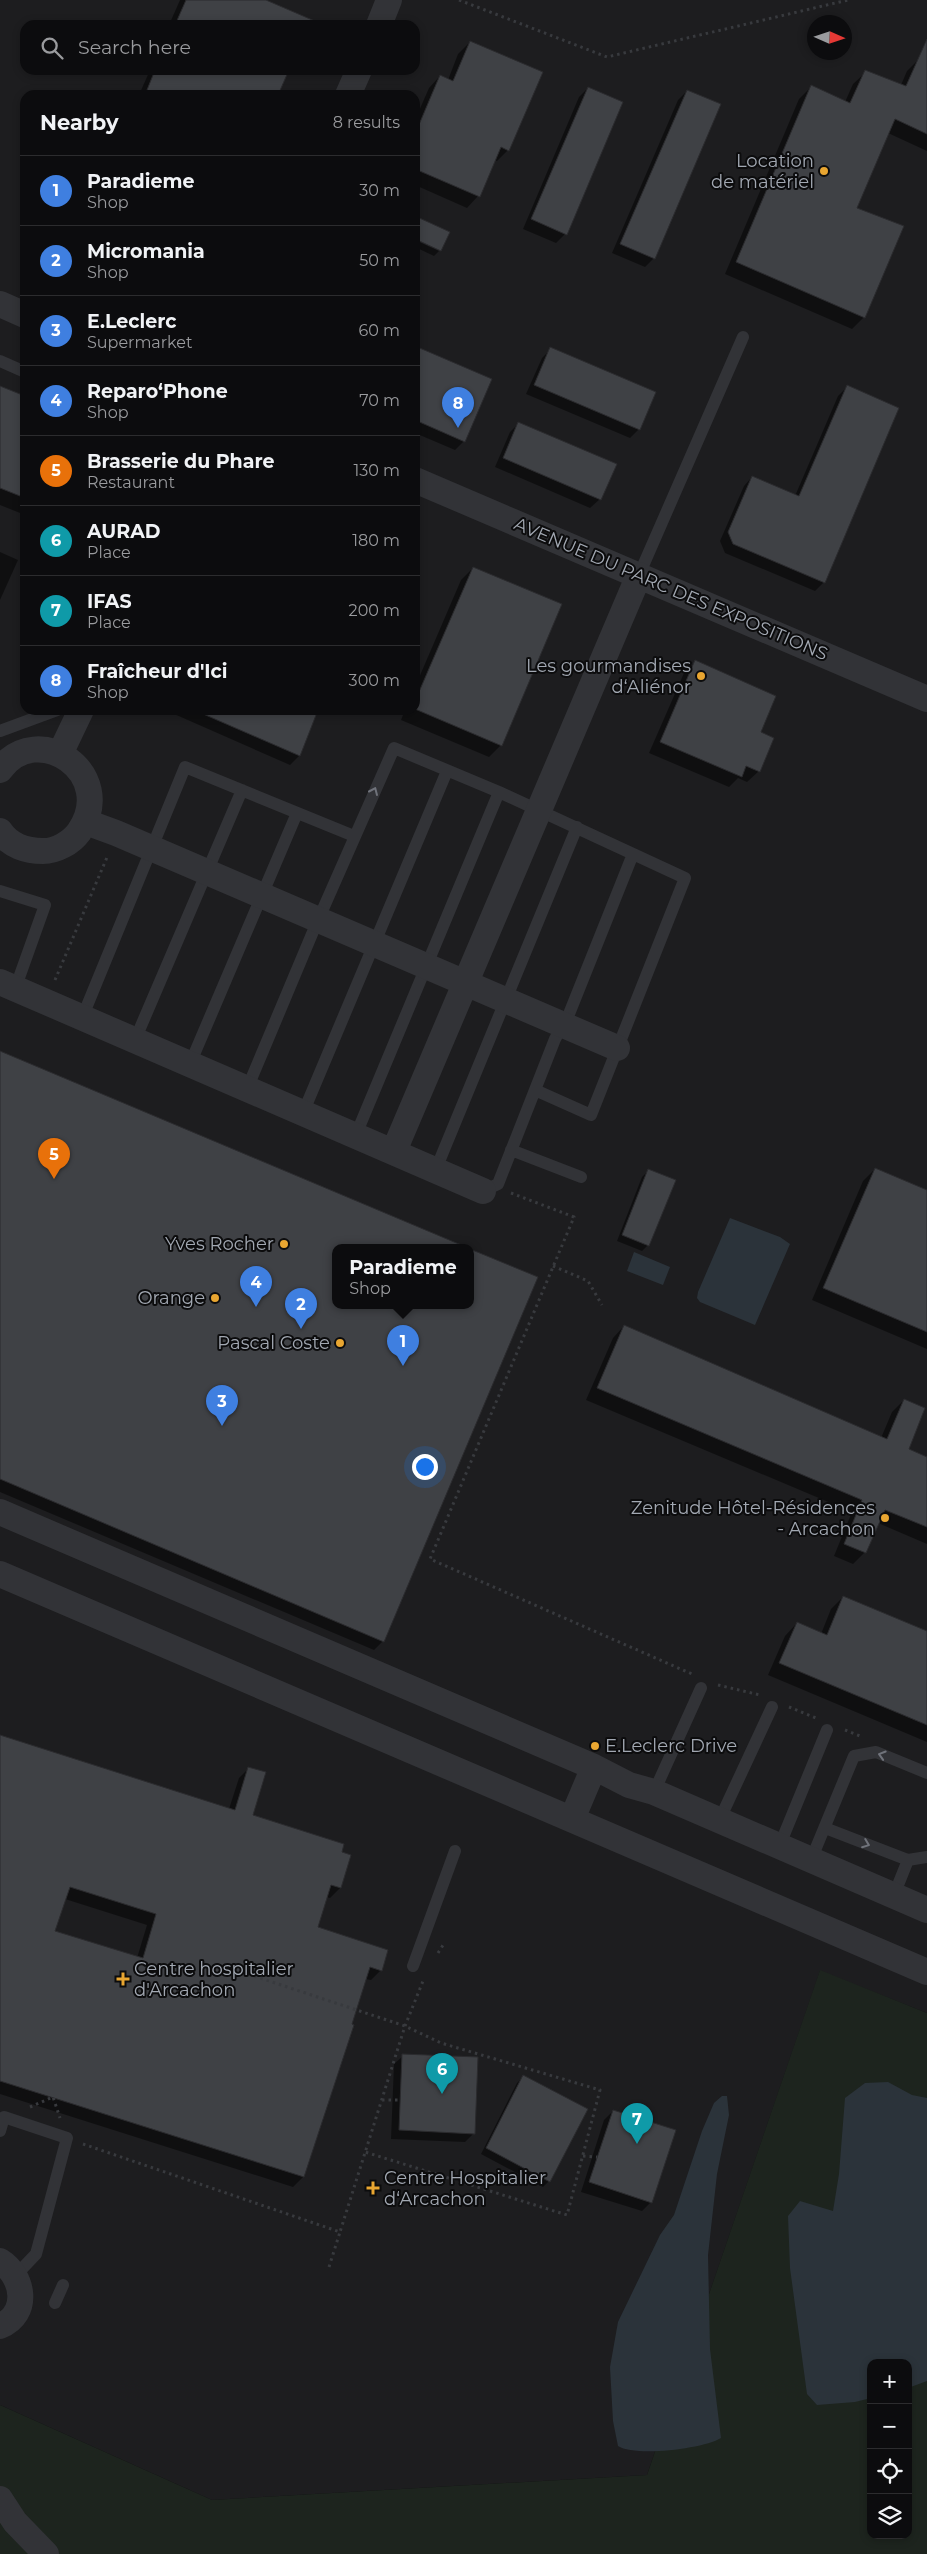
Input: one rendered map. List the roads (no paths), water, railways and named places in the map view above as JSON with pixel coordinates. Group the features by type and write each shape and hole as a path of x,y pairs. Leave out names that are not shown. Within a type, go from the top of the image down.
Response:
{"street":[{"path":"381,20 389,0"},
{"path":"350,90 357,75"},
{"path":"0,304 20,313"},
{"name":"AVENUE DU PARC DES EXPOSITIONS","path":"420,482 927,699"},
{"path":"394,1151 639,575"},
{"path":"60,754 79,715"},
{"path":"0,770 16,756 30,751 45,750 60,754 74,763 84,775 90,790 90,806 86,822 76,836 63,846 48,851 31,851 16,846 0,831"},
{"path":"86,822 116,833 617,1048"},
{"path":"7,985 355,1136 394,1151 483,1192"},
{"path":"0,1512 594,1767 629,1785 654,1792 927,1910"},
{"path":"0,1574 927,1972"},
{"path":"572,1819 594,1767"},
{"path":"0,2326 12,2318 18,2308 20,2286 8,2268"},
{"path":"0,2499 15,2522 46,2554"}],"lane":[{"path":"639,575 744,337"},
{"path":"0,361 20,370"},
{"path":"0,731 43,715"},
{"path":"247,1089 354,836 394,748 499,792 685,878 591,1115 535,1090"},
{"path":"82,1018 185,767 354,836"},
{"path":"303,1113 448,770"},
{"path":"135,1040 242,790"},
{"path":"355,1136 499,792"},
{"path":"190,1064 296,813"},
{"path":"436,1170 504,1000 577,827"},
{"path":"483,1192 498,1184 555,1038 563,1025 633,854"},
{"path":"0,891 45,905 7,985"},
{"path":"511,1150 581,1176"},
{"path":"654,1792 701,1688"},
{"path":"719,1821 776,1705"},
{"path":"780,1847 827,1730"},
{"path":"811,1860 854,1756 876,1752 927,1772"},
{"path":"825,1828 908,1860 927,1857"},
{"path":"412,1966 455,1851"},
{"path":"894,1895 908,1860"},
{"path":"0,2131 4,2117 67,2138 36,2254 8,2268"},
{"path":"55,2303 63,2285"}],"place":[{"name":"Location de matériel","path":"824,171"},
{"name":"Fraîcheur d'Ici","path":"458,428"},
{"name":"Les gourmandises d‘Aliénor","path":"701,676"},
{"name":"Brasserie du Phare","path":"54,1179"},
{"name":"Yves Rocher","path":"284,1244"},
{"name":"Orange","path":"215,1298"},
{"name":"Reparo‘Phone","path":"256,1307"},
{"name":"Micromania","path":"301,1329"},
{"name":"Pascal Coste","path":"340,1343"},
{"name":"Paradieme","path":"403,1366"},
{"name":"E.Leclerc","path":"222,1426"},
{"name":"Zenitude Hôtel-Résidences - Arcachon","path":"885,1518"},
{"name":"E.Leclerc Drive","path":"595,1746"},
{"name":"Centre hospitalier d'Arcachon","path":"123,1979"},
{"name":"AURAD","path":"442,2094"},
{"name":"IFAS","path":"637,2144"},
{"name":"Centre Hospitalier d‘Arcachon","path":"373,2188"}]}
